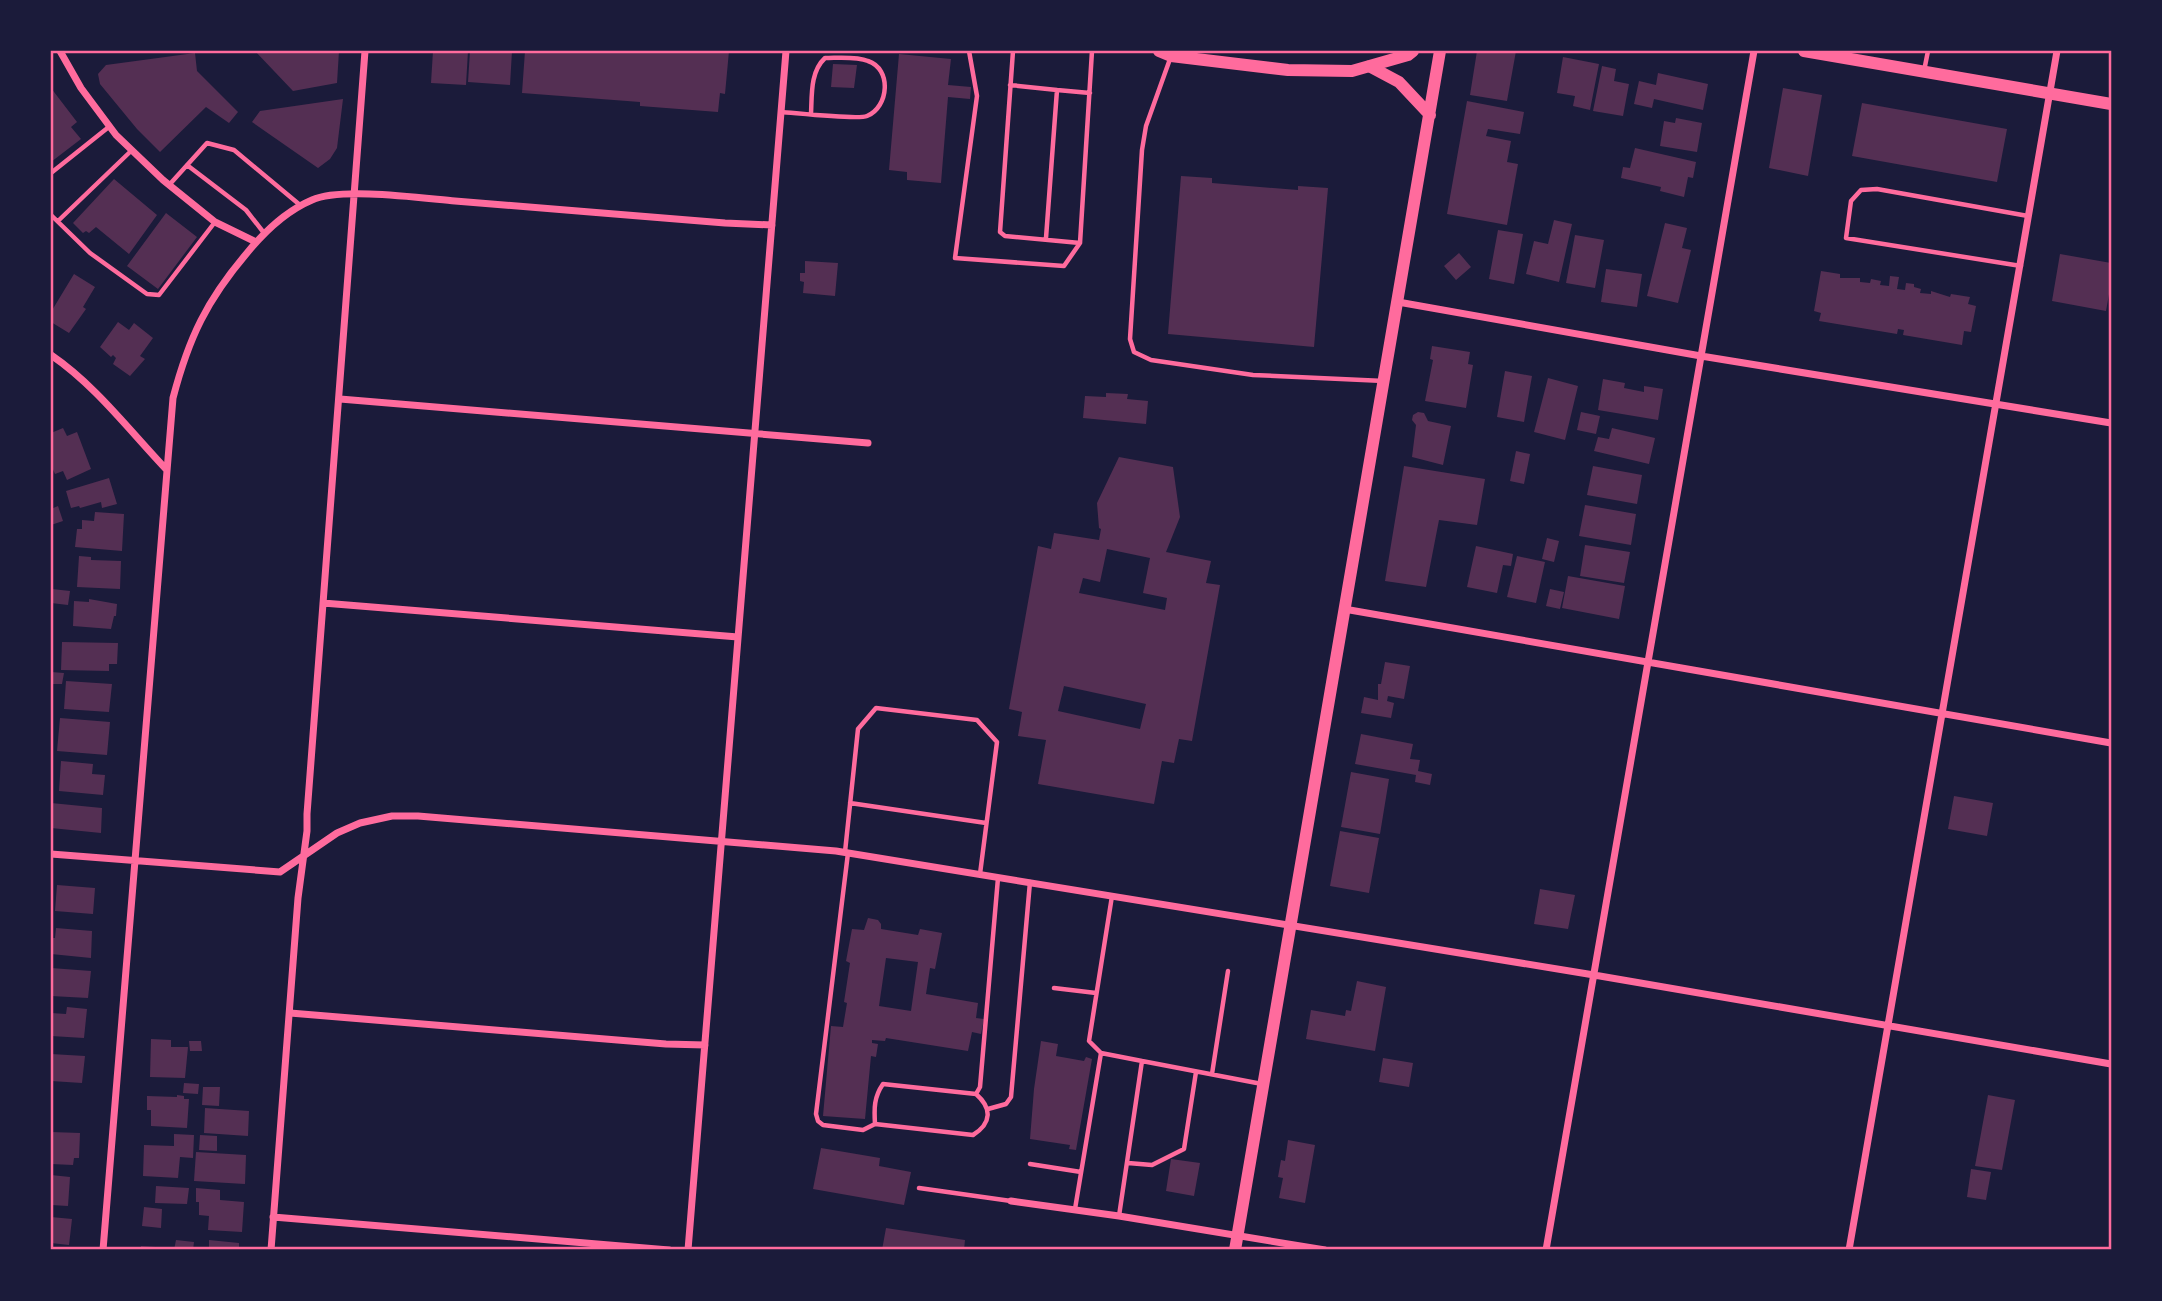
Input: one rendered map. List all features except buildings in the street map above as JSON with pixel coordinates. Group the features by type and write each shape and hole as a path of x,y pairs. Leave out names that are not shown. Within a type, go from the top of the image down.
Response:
{"street":[{"path":"60,51 81,88 132,150 169,185 215,222 256,242"},
{"path":"271,1250 340,399 365,51"},
{"path":"688,1250 786,51"},
{"path":"1165,53 1287,71 1352,71 1408,55 1413,51"},
{"path":"1234,1250 1440,51"},
{"path":"1546,1250 1754,51"},
{"path":"1804,51 1844,54 1924,72 2111,104"},
{"path":"1849,1250 2057,51"},
{"path":"1369,66 1399,82 1430,115"},
{"path":"103,1250 173,398 189,346 220,284 264,233 300,205 322,196 391,195 772,225"},
{"path":"1398,302 1701,356 2111,423"},
{"path":"51,355 95,392 166,469"},
{"path":"340,399 868,443"},
{"path":"323,603 738,636"},
{"path":"1344,609 2111,743"},
{"path":"51,854 280,872 337,833 360,823 392,816 418,816 847,853 1290,924 2111,1064"},
{"path":"290,1013 705,1045"},
{"path":"1012,1201 1325,1250"},
{"path":"273,1217 669,1250"}],"lane":[{"path":"969,51 977,96 955,258 1064,266 1080,243 1091,51"},
{"path":"1013,51 1000,232 1005,236 1080,243"},
{"path":"1924,72 1928,51"},
{"path":"1165,53 1142,150 1130,339 1134,352 1151,360 1253,375 1384,381"},
{"path":"781,112 866,118 877,110 884,99 884,76 877,66 868,60 825,58 818,64 815,72 811,114"},
{"path":"1010,85 1090,93"},
{"path":"1046,239 1057,90"},
{"path":"51,173 110,126"},
{"path":"169,185 207,143 234,150 300,205"},
{"path":"58,222 132,150"},
{"path":"187,165 246,210 264,233"},
{"path":"2021,266 1846,238 1852,201 1861,190 1877,189 2029,216"},
{"path":"51,215 90,253 146,294 153,296 159,295 215,222"},
{"path":"875,1124 874,1105 883,1084 976,1094 986,1103 988,1109 982,1129 973,1135 875,1124 863,1130 822,1125 816,1114 847,853 858,729 876,708 977,720 997,742 980,874"},
{"path":"850,803 986,823"},
{"path":"976,1094 980,1087 998,877"},
{"path":"988,1109 1006,1104 1011,1097 1030,882"},
{"path":"1112,895 1089,1041 1101,1053 1262,1084"},
{"path":"1212,1074 1228,971"},
{"path":"1054,988 1096,993"},
{"path":"1074,1209 1101,1053"},
{"path":"1119,1216 1142,1061"},
{"path":"1128,1163 1152,1165 1184,1149 1196,1072"},
{"path":"1030,1164 1081,1172"},
{"path":"919,1188 1012,1201"}]}
